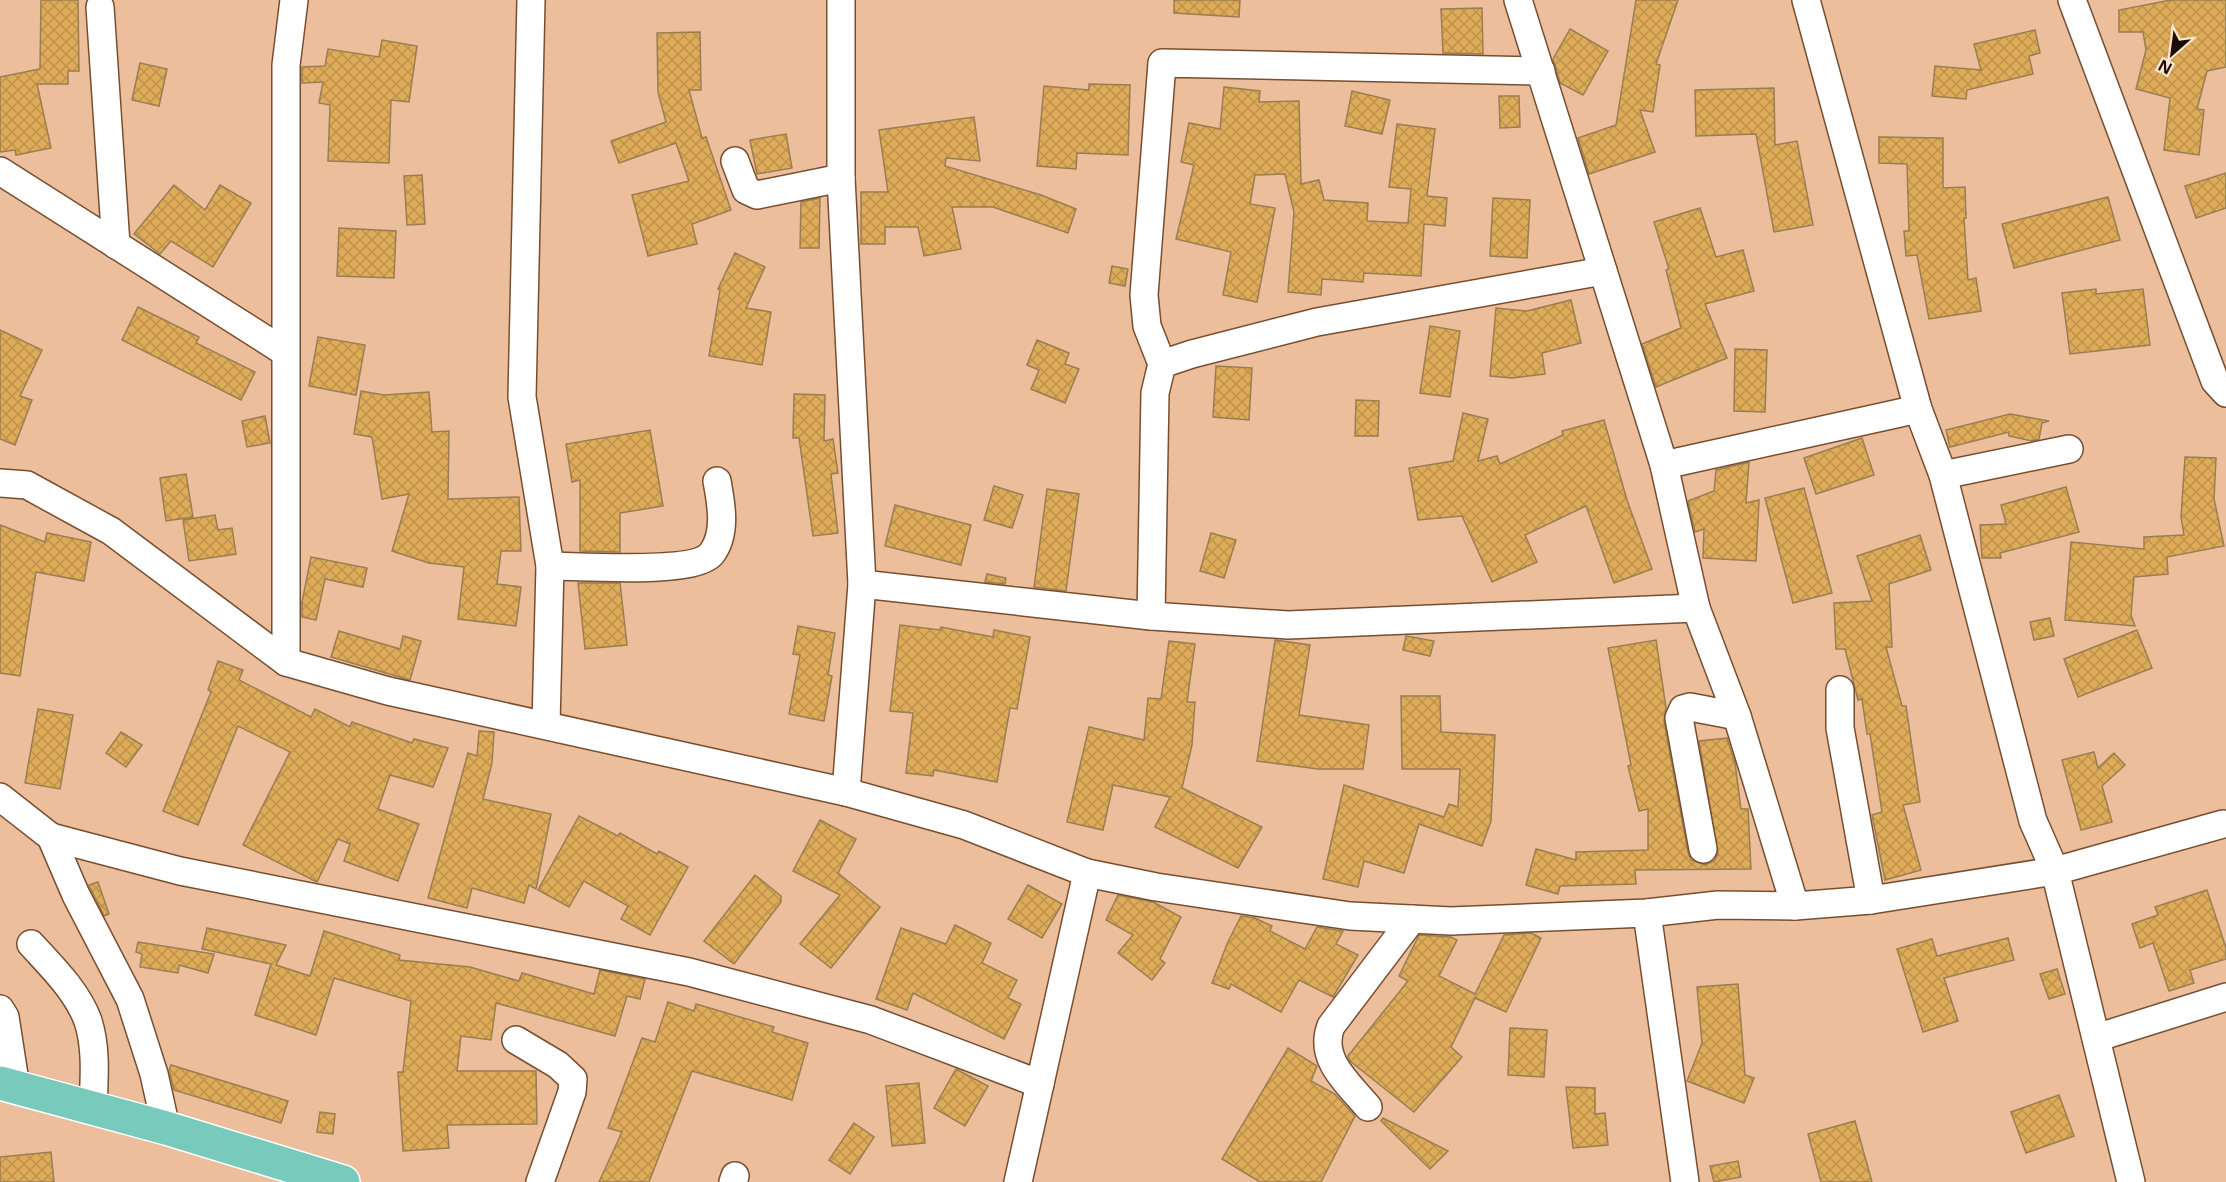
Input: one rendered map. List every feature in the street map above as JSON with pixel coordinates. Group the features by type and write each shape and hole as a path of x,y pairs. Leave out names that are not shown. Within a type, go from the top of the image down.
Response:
{"main road":[{"path":"8,1086 166,1128 301,1177 343,1182"}],"street":[{"path":"286,662 286,65 294,0"},
{"path":"531,0 522,397 550,566 546,724"},
{"path":"841,0 841,178 862,584 846,792"},
{"path":"1518,0 1664,465 1696,608 1737,716 1795,906"},
{"path":"1806,0 1918,409 1943,475 2033,820 2055,871 2131,1182"},
{"path":"2072,0 2215,381 2226,393"},
{"path":"100,7 116,245"},
{"path":"1151,616 1155,393 1162,364 1148,326 1144,295 1162,63 1540,71"},
{"path":"735,161 746,190 757,195 841,178"},
{"path":"0,171 285,352"},
{"path":"1162,364 1192,354 1317,322 1603,271"},
{"path":"1664,465 1918,409"},
{"path":"1943,475 2069,449"},
{"path":"550,566 667,567 698,563 712,554 720,534 721,504 717,481"},
{"path":"0,483 27,485 111,531 286,662 388,691 846,792 964,825 1087,873 1156,887 1350,916 1451,921 1647,912 1718,906 1795,906 1871,900 2055,871 2223,824"},
{"path":"862,584 989,600 1151,616 1288,625 1696,608"},
{"path":"1840,690 1840,728 1871,900"},
{"path":"1702,849 1679,718 1683,709 1690,707 1737,716"},
{"path":"0,797 51,837 180,871 689,972 871,1020 1040,1084"},
{"path":"51,837 76,895 130,999 154,1074 166,1128"},
{"path":"1018,1182 1087,873"},
{"path":"1647,912 1685,1182"},
{"path":"1368,1107 1334,1066 1326,1039 1331,1026 1412,919"},
{"path":"31,944 72,991 88,1022 94,1060 93,1109"},
{"path":"2096,1038 2226,997"},
{"path":"0,1010 5,1017 8,1086"},
{"path":"516,1040 558,1065 573,1079 572,1092 540,1182"}],"building":[{"path":"41,0 78,0 79,71 68,71 68,84 37,84 51,148 16,155 15,150 0,152 0,77 40,69"},
{"path":"1174,0 1240,0 1239,17 1174,13"},
{"path":"1636,0 1678,0 1656,64 1660,65 1653,112 1640,110 1655,152 1589,174 1578,138 1616,125"},
{"path":"2171,0 2226,0 2226,67 2207,71 2197,109 2204,110 2199,155 2164,150 2170,98 2136,89 2146,50 2143,32 2119,32 2119,10"},
{"path":"1482,8 1483,54 1443,53 1441,9"},
{"path":"1570,29 1608,51 1583,95 1560,83 1553,59"},
{"path":"2035,30 2040,53 2029,56 2033,74 1967,90 1966,99 1932,96 1935,66 1981,70 1974,44"},
{"path":"700,32 701,90 689,90 702,138 706,137 731,210 692,224 697,244 648,256 632,195 689,181 676,143 619,163 611,141 666,122 658,92 657,33"},
{"path":"382,40 417,46 409,102 391,100 389,163 328,161 330,105 319,103 323,82 302,83 302,67 325,66 328,49 379,57"},
{"path":"140,63 167,69 159,106 132,100"},
{"path":"1089,84 1130,85 1128,155 1077,153 1076,169 1037,166 1044,86 1089,90"},
{"path":"1224,87 1260,91 1259,102 1299,101 1301,184 1319,180 1324,200 1368,203 1367,221 1408,223 1411,189 1389,187 1397,124 1435,129 1427,196 1447,198 1445,226 1424,224 1421,276 1364,273 1363,282 1322,279 1321,295 1288,292 1294,212 1285,174 1255,175 1250,204 1275,208 1257,302 1223,295 1231,252 1176,239 1194,165 1181,162 1189,123 1220,129"},
{"path":"1774,88 1775,145 1797,141 1813,225 1774,232 1756,134 1696,136 1695,90"},
{"path":"1352,91 1390,100 1382,134 1345,126"},
{"path":"1499,96 1519,96 1520,127 1500,128"},
{"path":"974,117 980,161 946,158 945,166 1041,195 1076,209 1068,233 993,207 952,207 961,249 924,256 918,227 885,227 885,244 861,244 861,192 888,192 879,130"},
{"path":"786,134 792,168 757,174 750,140"},
{"path":"1879,137 1943,138 1943,188 1965,187 1966,218 1964,218 1968,280 1976,278 1981,311 1929,319 1917,255 1906,256 1904,231 1909,231 1907,164 1879,163"},
{"path":"2226,173 2226,208 2196,218 2185,186"},
{"path":"422,175 425,224 407,225 404,176"},
{"path":"174,185 205,210 220,185 251,203 213,267 171,241 160,254 134,234"},
{"path":"2108,197 2120,240 2014,268 2002,224"},
{"path":"820,198 819,248 800,248 801,202"},
{"path":"1493,198 1530,200 1527,258 1490,256"},
{"path":"1700,208 1716,257 1743,250 1754,291 1705,304 1727,358 1656,387 1642,344 1681,328 1666,270 1669,269 1654,222"},
{"path":"339,228 396,231 394,278 337,276"},
{"path":"735,253 765,267 746,308 771,312 762,365 709,356 720,290 718,289"},
{"path":"1112,266 1128,269 1125,286 1109,283"},
{"path":"2096,289 2096,294 2143,289 2150,345 2070,354 2062,293"},
{"path":"1571,300 1581,343 1542,353 1545,374 1512,378 1490,376 1496,308 1527,311"},
{"path":"138,307 199,337 196,343 255,372 241,400 122,340"},
{"path":"1430,326 1460,331 1450,397 1420,393"},
{"path":"0,330 42,350 20,396 32,400 15,445 0,439"},
{"path":"318,337 365,345 356,395 309,386"},
{"path":"1037,340 1069,353 1065,364 1079,369 1065,403 1031,389 1039,370 1027,365"},
{"path":"1735,349 1767,350 1765,412 1734,411"},
{"path":"1216,366 1252,368 1249,420 1213,417"},
{"path":"361,391 384,395 429,392 432,432 449,431 448,499 519,497 521,551 501,551 497,584 521,587 516,626 458,619 464,567 429,563 392,551 409,494 382,499 372,437 354,434"},
{"path":"794,394 825,395 824,441 833,439 838,473 831,474 838,533 813,536 799,438 793,438"},
{"path":"1356,400 1379,401 1378,436 1355,436"},
{"path":"1463,413 1488,419 1478,461 1497,456 1500,464 1563,435 1562,431 1604,420 1627,500 1652,569 1614,583 1586,506 1525,535 1537,562 1492,582 1462,516 1418,520 1409,468 1453,461"},
{"path":"2010,414 2049,421 2042,423 2039,439 2032,441 2009,436 2009,432 1950,447 1946,430"},
{"path":"265,416 270,443 247,447 242,421"},
{"path":"650,430 663,506 620,513 620,552 580,551 580,480 572,482 566,444"},
{"path":"1862,438 1874,475 1816,494 1804,458"},
{"path":"2185,457 2216,458 2214,499 2224,546 2167,557 2168,574 2134,577 2131,615 2135,626 2065,620 2071,542 2144,549 2144,537 2184,535 2181,517"},
{"path":"1749,462 1746,503 1759,500 1756,561 1703,558 1704,529 1695,532 1688,501 1714,491 1716,470"},
{"path":"186,474 193,517 166,521 160,478"},
{"path":"994,486 1023,495 1012,528 984,520"},
{"path":"2066,487 2079,532 2000,553 2001,558 1982,558 1980,525 2006,524 2001,505"},
{"path":"1804,488 1832,593 1793,603 1765,498"},
{"path":"1047,489 1079,494 1066,591 1034,587"},
{"path":"895,505 971,525 961,565 885,546"},
{"path":"215,515 218,530 232,528 236,554 189,561 183,520"},
{"path":"0,525 45,542 47,533 91,542 84,581 36,572 20,676 0,673"},
{"path":"1211,533 1236,540 1224,578 1200,571"},
{"path":"1920,535 1931,570 1889,584 1892,647 1886,647 1902,706 1906,706 1920,802 1903,805 1921,870 1885,880 1872,815 1882,812 1870,734 1867,734 1862,699 1858,700 1845,649 1836,649 1834,603 1872,601 1857,556"},
{"path":"311,557 367,568 363,587 325,579 316,620 302,617 302,602"},
{"path":"987,574 1006,578 1005,584 985,582"},
{"path":"578,583 620,583 627,645 585,649"},
{"path":"2050,618 2054,636 2034,640 2030,622"},
{"path":"900,625 940,630 941,627 993,637 994,630 1030,637 1017,709 1010,708 997,782 934,770 933,776 906,773 913,713 890,711"},
{"path":"798,626 835,633 828,675 832,676 824,721 789,714 800,655 793,654"},
{"path":"2137,630 2152,668 2078,697 2064,659"},
{"path":"339,631 400,649 403,636 421,641 410,680 331,657"},
{"path":"1406,636 1434,641 1430,656 1403,650"},
{"path":"1275,640 1310,645 1299,715 1369,725 1363,769 1318,769 1257,761"},
{"path":"1656,640 1666,708 1664,721 1691,860 1705,865 1714,861 1718,854 1699,741 1727,738 1735,763 1741,809 1748,809 1751,869 1635,870 1636,884 1560,886 1558,894 1526,885 1536,849 1576,860 1576,852 1648,850 1648,809 1639,811 1628,766 1631,765 1608,648"},
{"path":"1169,641 1195,644 1187,702 1195,702 1192,745 1182,788 1262,827 1238,868 1155,827 1170,797 1113,785 1103,830 1067,822 1089,727 1144,740 1148,698 1161,699"},
{"path":"218,661 243,670 239,680 311,717 315,709 350,727 352,722 412,743 414,739 448,748 433,787 390,775 378,809 419,824 398,881 344,861 350,844 338,839 317,882 243,845 290,752 238,726 198,825 163,811 211,692 208,690"},
{"path":"1401,696 1440,696 1441,732 1495,735 1491,821 1482,846 1419,824 1404,873 1364,861 1358,887 1323,879 1344,785 1444,817 1449,804 1458,807 1460,769 1402,769"},
{"path":"38,709 73,715 60,789 25,783"},
{"path":"479,731 494,732 492,763 483,799 551,814 536,889 529,885 524,903 472,888 467,908 428,898 468,753 477,756"},
{"path":"121,732 142,745 126,767 106,753"},
{"path":"2094,752 2098,768 2114,753 2125,765 2102,786 2112,822 2081,830 2062,760"},
{"path":"579,816 618,836 620,833 657,854 659,851 688,867 650,935 621,919 628,906 584,881 569,907 538,890"},
{"path":"820,820 856,839 838,873 880,907 831,968 800,944 840,895 793,871"},
{"path":"755,875 781,896 781,902 734,964 704,941"},
{"path":"98,882 109,914 104,916 89,885"},
{"path":"1028,885 1062,904 1042,938 1008,919"},
{"path":"2207,890 2226,948 2226,959 2190,970 2194,983 2169,991 2153,943 2140,948 2132,924 2158,915 2155,907"},
{"path":"1118,895 1153,902 1181,917 1160,959 1165,963 1152,980 1118,953 1133,935 1106,920"},
{"path":"1241,916 1255,918 1272,926 1270,931 1305,949 1317,927 1343,931 1336,944 1358,955 1333,997 1299,980 1281,1012 1231,984 1229,989 1212,983"},
{"path":"955,925 991,943 982,963 1017,980 1008,998 1021,1004 1004,1039 913,993 907,1010 876,999 901,928 946,944"},
{"path":"207,928 286,945 276,965 310,976 324,931 400,955 399,960 470,967 519,981 522,973 594,994 600,970 645,979 640,999 627,996 615,1036 496,1003 491,1040 461,1036 457,1071 536,1071 537,1124 447,1125 449,1148 403,1151 398,1072 403,1072 411,1001 334,978 316,1035 255,1015 271,964 202,949"},
{"path":"1531,933 1541,938 1506,1012 1475,998 1451,1047 1462,1057 1414,1112 1350,1061 1348,1056 1408,981 1399,976 1419,935 1451,937 1457,940 1439,976 1475,994 1504,935"},
{"path":"2008,938 2014,960 1944,978 1958,1021 1923,1032 1897,949 1932,939 1937,956"},
{"path":"138,942 214,954 208,973 179,965 178,973 140,967 142,954 136,952"},
{"path":"2057,969 2065,994 2049,999 2040,974"},
{"path":"1738,984 1745,1075 1754,1078 1744,1103 1687,1081 1702,1043 1697,987"},
{"path":"668,1002 694,1011 696,1004 774,1027 772,1032 808,1043 792,1100 692,1071 649,1182 599,1182 622,1132 608,1128 642,1038 655,1042"},
{"path":"1510,1028 1547,1030 1544,1077 1508,1075"},
{"path":"1288,1048 1317,1066 1311,1081 1335,1094 1355,1116 1321,1182 1260,1182 1222,1159"},
{"path":"171,1065 288,1101 281,1123 174,1090 169,1071"},
{"path":"956,1069 988,1086 965,1126 934,1108"},
{"path":"919,1083 925,1143 892,1146 886,1086"},
{"path":"1566,1087 1595,1088 1595,1114 1605,1113 1608,1145 1573,1148"},
{"path":"2059,1095 2074,1136 2026,1153 2011,1112"},
{"path":"320,1112 335,1114 333,1134 317,1132"},
{"path":"1383,1118 1448,1151 1430,1169 1381,1121"},
{"path":"1855,1121 1872,1182 1821,1182 1808,1134"},
{"path":"854,1123 874,1137 850,1174 829,1160"},
{"path":"51,1152 54,1182 0,1182 0,1157"},
{"path":"1738,1161 1741,1177 1714,1182 1710,1166"}]}
